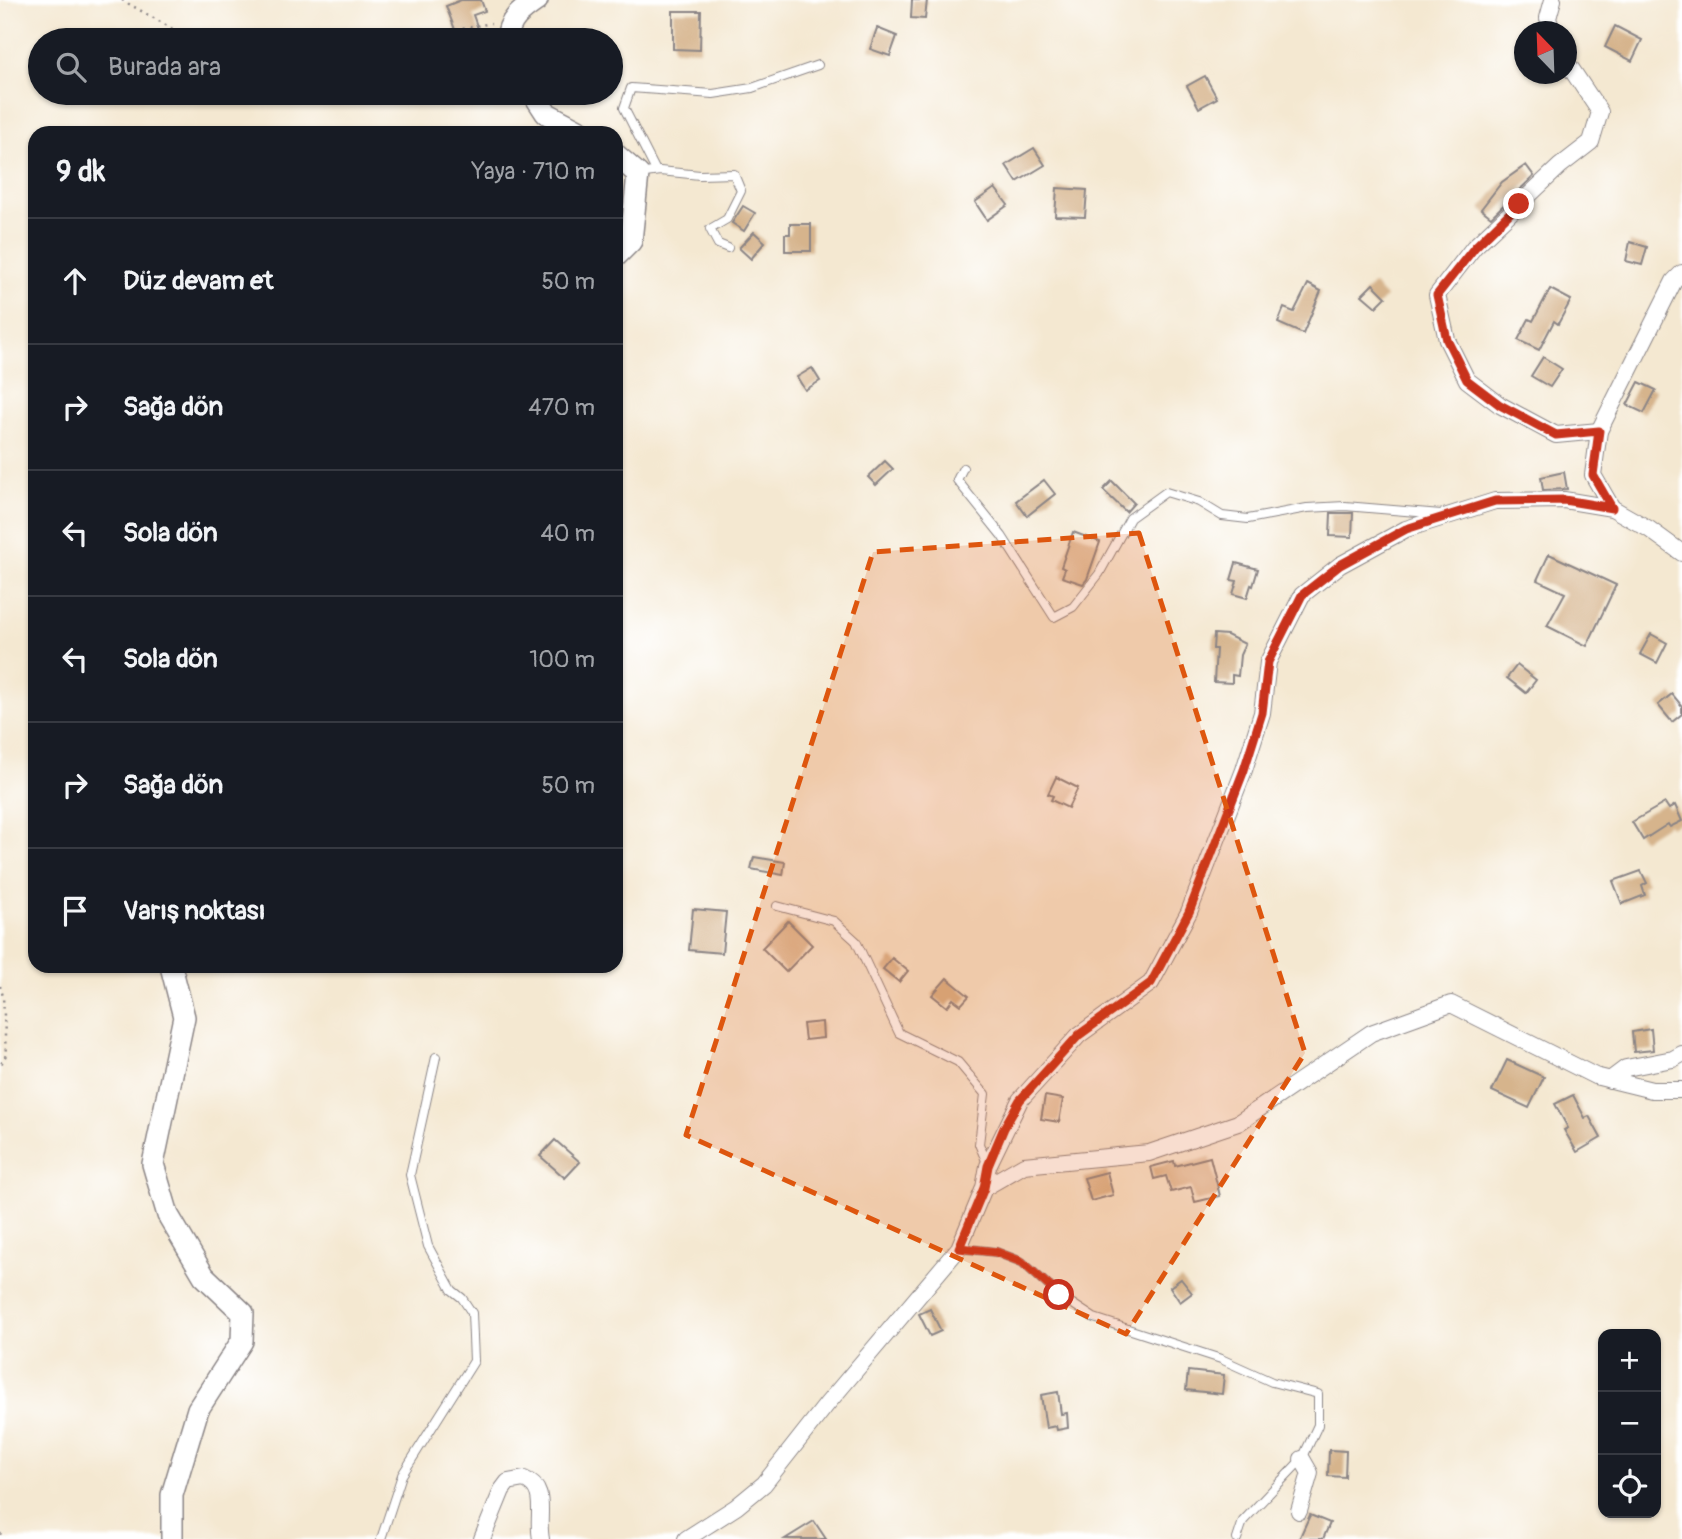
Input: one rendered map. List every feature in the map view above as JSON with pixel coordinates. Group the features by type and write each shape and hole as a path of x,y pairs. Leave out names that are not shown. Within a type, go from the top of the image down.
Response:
{"street":[{"path":"510,28 521,11 537,0"},
{"path":"1549,21 1552,0"},
{"path":"1577,78 1600,112 1591,142 1560,166 1475,247 1437,295 1447,340 1467,380 1500,405 1556,435 1599,431"},
{"path":"541,105 546,113 571,126"},
{"path":"623,159 647,172 631,241 623,249"},
{"path":"1612,508 1593,475 1599,431 1674,281 1682,273"},
{"path":"686,1539 736,1507 764,1484 827,1404 959,1248 984,1188 988,1166 1004,1128 1020,1100 1079,1035 1151,983 1189,912 1244,770 1262,713 1268,662 1302,595 1340,565 1406,529 1495,501 1564,500 1612,508 1649,529 1682,553"},
{"path":"172,1539 172,1495 198,1409 242,1341 243,1312 204,1276 168,1215 153,1164 184,1017 173,973"},
{"path":"984,1188 1024,1165 1149,1153 1238,1123 1371,1033 1451,1004 1595,1076 1652,1090 1682,1090"},
{"path":"1610,1080 1626,1068 1673,1059 1682,1054"},
{"path":"1299,1511 1310,1474 1302,1459"},
{"path":"482,1539 502,1490 508,1482 524,1479 537,1488 540,1497 538,1524 541,1539"}],"lane":[{"path":"729,248 718,244 710,229 727,219 741,191 734,174 647,172 624,108 631,88 713,94 752,88 818,65"},
{"path":"963,468 957,480 1002,536 1054,617 1073,607 1099,574 1130,518 1166,492 1199,502 1222,516 1248,519 1307,508 1345,506 1451,515"},
{"path":"777,906 834,921 856,941 899,1033 958,1062 985,1094 979,1144 988,1166"},
{"path":"381,1539 402,1475 474,1361 472,1313 462,1297 452,1290 428,1246 410,1175 436,1057"},
{"path":"959,1248 996,1252 1022,1262 1059,1295 1094,1318 1221,1359 1272,1382 1318,1394 1318,1424 1302,1459 1243,1521 1237,1539"}],"path":[{"path":"122,0 171,28"},
{"path":"466,28 490,23 498,28"},
{"path":"0,986 3,996 6,1055 0,1066"},
{"path":"0,1533 3,1539"}],"highlighted area":[{"path":"1139,533 1305,1053 1126,1334 686,1135 873,552"}],"building":[{"path":"461,0 481,0 485,11 473,15 478,28 454,28 446,6"},
{"path":"912,0 927,0 925,19 911,18"},
{"path":"673,11 701,11 700,50 673,49"},
{"path":"1615,26 1642,40 1632,61 1605,47"},
{"path":"877,28 897,36 890,56 870,49"},
{"path":"1205,76 1217,98 1199,108 1187,86"},
{"path":"1034,148 1045,165 1017,182 1006,165"},
{"path":"1526,165 1534,176 1491,217 1481,209 1502,182"},
{"path":"995,188 1008,205 987,220 975,202"},
{"path":"1057,188 1087,190 1085,217 1055,216"},
{"path":"743,206 755,213 744,231 732,223"},
{"path":"790,224 811,224 811,251 785,251 785,234 790,234"},
{"path":"754,232 765,242 751,259 739,248"},
{"path":"1630,242 1647,247 1642,265 1626,261"},
{"path":"1308,284 1321,291 1303,334 1278,323 1284,308 1294,312"},
{"path":"1373,284 1386,297 1376,307 1362,295"},
{"path":"1550,289 1571,300 1558,324 1554,321 1539,350 1518,340 1529,319 1533,321"},
{"path":"1543,357 1562,369 1550,387 1531,376"},
{"path":"812,368 820,381 805,390 797,377"},
{"path":"1639,382 1656,390 1644,413 1627,405"},
{"path":"885,461 893,469 876,485 868,477"},
{"path":"1564,472 1567,489 1543,490 1541,477"},
{"path":"1044,480 1055,494 1027,516 1016,501"},
{"path":"1112,481 1134,503 1126,512 1103,490"},
{"path":"1331,513 1353,513 1352,537 1330,536"},
{"path":"1073,532 1100,542 1083,584 1062,577 1065,569 1061,567"},
{"path":"1549,554 1616,585 1587,646 1547,626 1565,593 1537,580"},
{"path":"1236,563 1258,569 1247,598 1233,594 1237,581 1231,580"},
{"path":"1214,634 1227,635 1245,644 1240,655 1238,676 1232,675 1232,683 1214,682"},
{"path":"1651,634 1667,643 1657,663 1640,654"},
{"path":"1517,665 1536,680 1526,693 1507,678"},
{"path":"1672,694 1682,706 1682,714 1672,722 1658,705"},
{"path":"1056,777 1078,788 1068,808 1051,800 1053,796 1048,794"},
{"path":"1665,803 1669,809 1675,805 1682,821 1670,827 1668,824 1643,840 1632,822"},
{"path":"754,857 785,862 783,875 751,869"},
{"path":"1641,871 1647,883 1642,886 1645,895 1622,904 1613,881"},
{"path":"693,909 726,912 722,953 689,950"},
{"path":"788,921 812,945 786,972 762,948"},
{"path":"892,958 908,971 899,982 883,969"},
{"path":"947,978 969,996 961,1005 953,999 947,1007 932,995"},
{"path":"822,1022 823,1038 805,1040 803,1024"},
{"path":"1651,1029 1653,1050 1634,1052 1632,1032"},
{"path":"1507,1060 1544,1077 1529,1108 1492,1091"},
{"path":"1573,1095 1585,1118 1589,1116 1601,1138 1577,1152 1564,1130 1568,1128 1555,1104"},
{"path":"1045,1096 1063,1099 1059,1122 1041,1119"},
{"path":"555,1140 580,1162 565,1178 540,1156"},
{"path":"1210,1157 1220,1196 1195,1202 1191,1187 1171,1192 1166,1176 1154,1179 1151,1167 1174,1161 1175,1166"},
{"path":"1107,1172 1113,1195 1091,1201 1084,1178"},
{"path":"1181,1279 1192,1293 1180,1302 1170,1287"},
{"path":"930,1309 941,1331 930,1336 919,1314"},
{"path":"1188,1371 1224,1375 1222,1394 1186,1390"},
{"path":"1058,1392 1061,1414 1067,1413 1068,1428 1057,1430 1056,1426 1046,1428 1041,1395"},
{"path":"1329,1450 1346,1451 1345,1477 1328,1476"},
{"path":"1310,1515 1330,1523 1323,1539 1299,1539"},
{"path":"814,1521 826,1539 785,1539"}],"route":[{"path":"1059,1295 1022,1262 996,1252 959,1248 984,1188 988,1166 1004,1128 1020,1100 1079,1035 1151,983 1189,912 1244,770 1262,713 1268,662 1302,595 1340,565 1406,529 1495,501 1564,500 1612,508 1593,475 1599,431 1556,435 1500,405 1467,380 1447,340 1437,295 1475,247 1519,204"}]}
